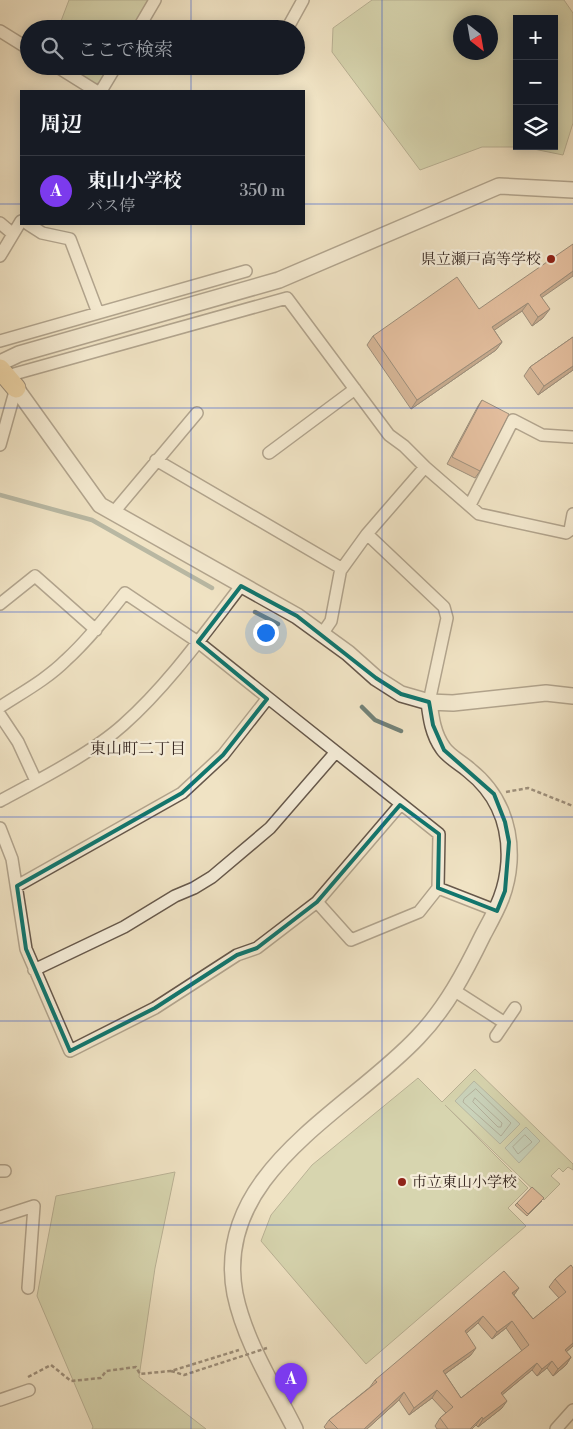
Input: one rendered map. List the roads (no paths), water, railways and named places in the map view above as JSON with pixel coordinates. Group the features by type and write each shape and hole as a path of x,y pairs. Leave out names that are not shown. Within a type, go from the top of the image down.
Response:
{"street":[{"path":"143,20 154,0"},
{"path":"292,20 303,0"},
{"path":"0,31 20,43"},
{"path":"70,75 94,90"},
{"path":"102,90 111,75"},
{"path":"0,445 6,374 19,354 279,280 499,186 573,190"},
{"path":"0,223 14,234"},
{"path":"0,256 20,223"},
{"path":"30,225 42,233 70,239 98,313"},
{"path":"0,341 246,271"},
{"path":"6,374 287,298 389,435 404,446 479,514 566,533 570,530 573,514"},
{"path":"6,374 100,505 297,616 348,653 376,678 401,694 429,702 453,704 546,693 573,696"},
{"path":"269,453 355,389"},
{"path":"113,513 197,413"},
{"path":"470,505 513,420 542,434 573,437"},
{"path":"156,460 341,568"},
{"path":"341,568 341,570 368,534 425,467"},
{"path":"295,1429 246,1334 235,1292 233,1250 242,1218 258,1187 284,1154 385,1070 419,1036 455,991 497,911 505,891 509,842 506,822 494,794 477,776 444,750 433,726 429,702 447,618 444,607 368,534"},
{"path":"322,634 331,621 341,568"},
{"path":"0,604 34,576 96,630"},
{"path":"0,801 36,782 122,726 149,700 198,642 241,586"},
{"path":"0,707 40,682 66,661 96,630 125,594 198,642 400,805 439,834 438,888 419,912 351,940 317,902"},
{"path":"17,886 182,793 223,755 267,699"},
{"path":"0,715 18,742 36,782"},
{"path":"34,970 124,927 175,896 212,877 270,828 335,753"},
{"path":"0,828 8,844 17,886 26,950 70,1051 155,1008 237,955 257,948 317,902 400,805"},
{"path":"438,888 497,911"},
{"path":"455,991 505,1023"},
{"path":"496,1036 515,1008"},
{"path":"0,1217 34,1206 28,1288"},
{"path":"0,1400 29,1390"},
{"path":"556,1429 573,1410"}],"water":[{"path":"474,1081 520,1124 500,1144 455,1101"},
{"path":"526,1127 540,1141 519,1163 505,1148"}],"waterway":[{"path":"0,495 92,520 212,588"},
{"path":"255,612 278,624"},
{"path":"362,707 375,720 401,731"}],"place":[{"name":"県立瀬戸高等学校","path":"551,259"},
{"name":"市立東山小学校","path":"402,1182"},
{"name":"東山小学校","path":"291,1404"}],"district":[{"name":"東山町二丁目","path":"138,749"}]}
